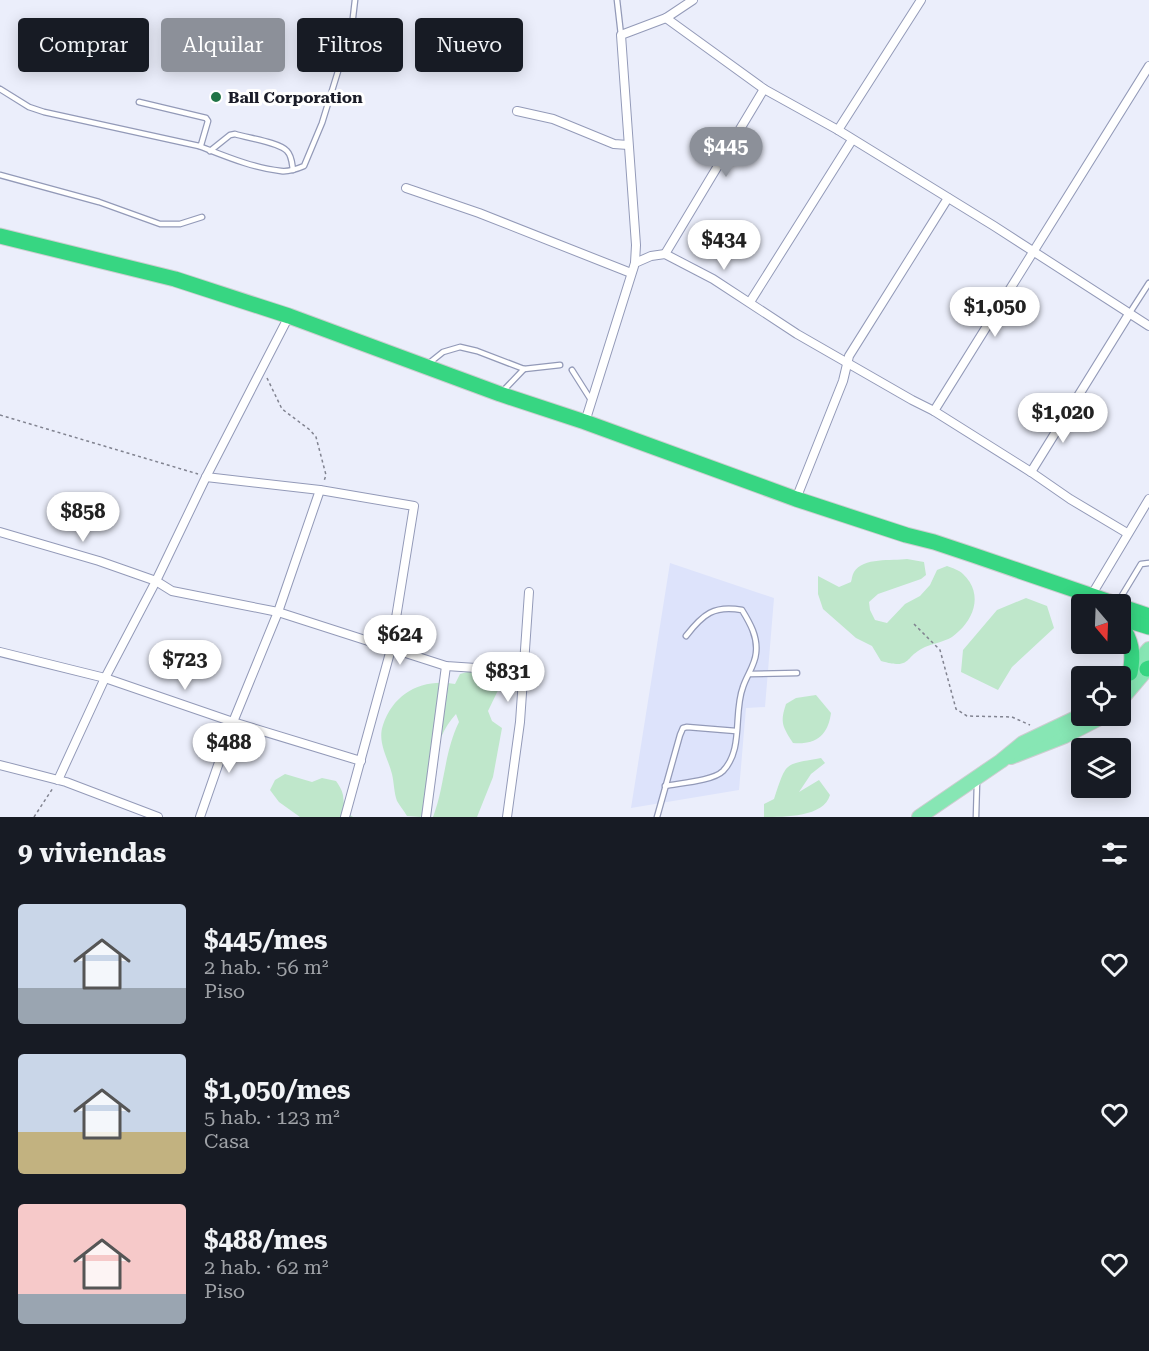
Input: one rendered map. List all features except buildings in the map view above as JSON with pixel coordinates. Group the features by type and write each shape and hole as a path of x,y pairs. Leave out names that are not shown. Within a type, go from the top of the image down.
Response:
{"highway":[{"path":"1,239 175,279 289,316 500,394 906,535 929,547 993,572 1071,595"},
{"path":"1131,609 1147,615"},
{"path":"1131,617 1147,615"}],"main road":[{"path":"1131,671 1149,649"},
{"path":"1131,688 1148,668"},
{"path":"919,817 1001,761 1023,743 1071,720"},
{"path":"1001,761 1084,726"}],"street":[{"path":"585,422 635,263 636,244 621,35 666,18 693,0"},
{"path":"838,130 921,0"},
{"path":"666,18 764,89 838,130 1034,251 1149,326"},
{"path":"934,411 1149,66"},
{"path":"665,254 764,89"},
{"path":"517,111 553,119 614,144 628,145"},
{"path":"750,302 852,140"},
{"path":"406,188 478,213 631,273"},
{"path":"796,498 843,381 846,363 948,198"},
{"path":"635,263 651,256 665,254 750,302 797,334 846,363 934,411 1127,533"},
{"path":"1031,472 1129,314"},
{"path":"58,780 105,678 289,316"},
{"path":"206,477 320,490 414,506 391,649 345,817"},
{"path":"200,817 233,722 278,612 320,490"},
{"path":"1091,594 1149,499"},
{"path":"0,532 99,561 156,581 172,591 278,612 446,666 523,671"},
{"path":"507,817 519,722 529,592"},
{"path":"0,652 105,678 233,722 361,761"},
{"path":"426,817 446,666"},
{"path":"0,765 96,792 157,817"}],"lane":[{"path":"0,89 29,107 199,146 233,159 282,172 293,170 304,166 322,123 352,26 355,0"},
{"path":"617,0 621,35"},
{"path":"139,102 206,118 208,121 199,146"},
{"path":"210,151 235,134 287,150 293,170"},
{"path":"0,175 99,202 160,224 180,224 202,217"},
{"path":"1129,314 1149,283"},
{"path":"426,366 443,352 460,347 525,369 560,365"},
{"path":"500,394 525,369"},
{"path":"572,370 591,400"},
{"path":"1124,594 1141,564 1149,563"},
{"path":"665,786 721,773 730,761 742,688 750,674 757,651 753,628 742,610 725,607 710,611 686,636"},
{"path":"750,674 797,674"},
{"path":"657,817 683,728 736,730"},
{"path":"976,776 976,817"}],"path":[{"path":"268,358 267,379 282,409 316,437 326,475 320,490"},
{"path":"0,416 206,477"},
{"path":"914,624 940,650 956,709 967,716 1012,717 1045,732"},
{"path":"34,817 58,780"}],"shaded area":[{"path":"670,563 774,598 765,707 746,708 739,790 631,808"}],"green space":[{"path":"907,559 924,562 926,575 921,579 878,594 869,602 875,620 887,623 905,604 920,596 930,585 937,570 947,566 961,573 970,582 975,599 971,616 952,637 925,647 907,661 898,664 881,661 872,646 856,638 823,609 818,594 818,576 839,587 851,582 854,572 864,564"},
{"path":"1026,598 1047,606 1054,628 1012,667 998,690 961,672 963,650 997,610"},
{"path":"488,666 503,680 488,711 492,721 502,728 493,777 477,817 433,817 450,745 459,722 456,714 448,724 437,748 424,814 420,817 407,816 397,801 392,774 382,744 383,725 388,714 394,704 411,690 432,683 455,684 460,674"},
{"path":"816,695 831,713 827,728 814,740 793,743 783,724 786,704 796,698"},
{"path":"821,758 825,763 811,774 799,792 819,780 830,795 826,802 812,812 782,817 764,817 764,804 774,799 781,778 788,767 799,762"},
{"path":"285,774 312,782 322,778 336,781 342,791 346,810 353,817 300,817 279,802 270,790 275,780"}],"place":[{"name":"Ball Corporation","path":"216,97"}]}
